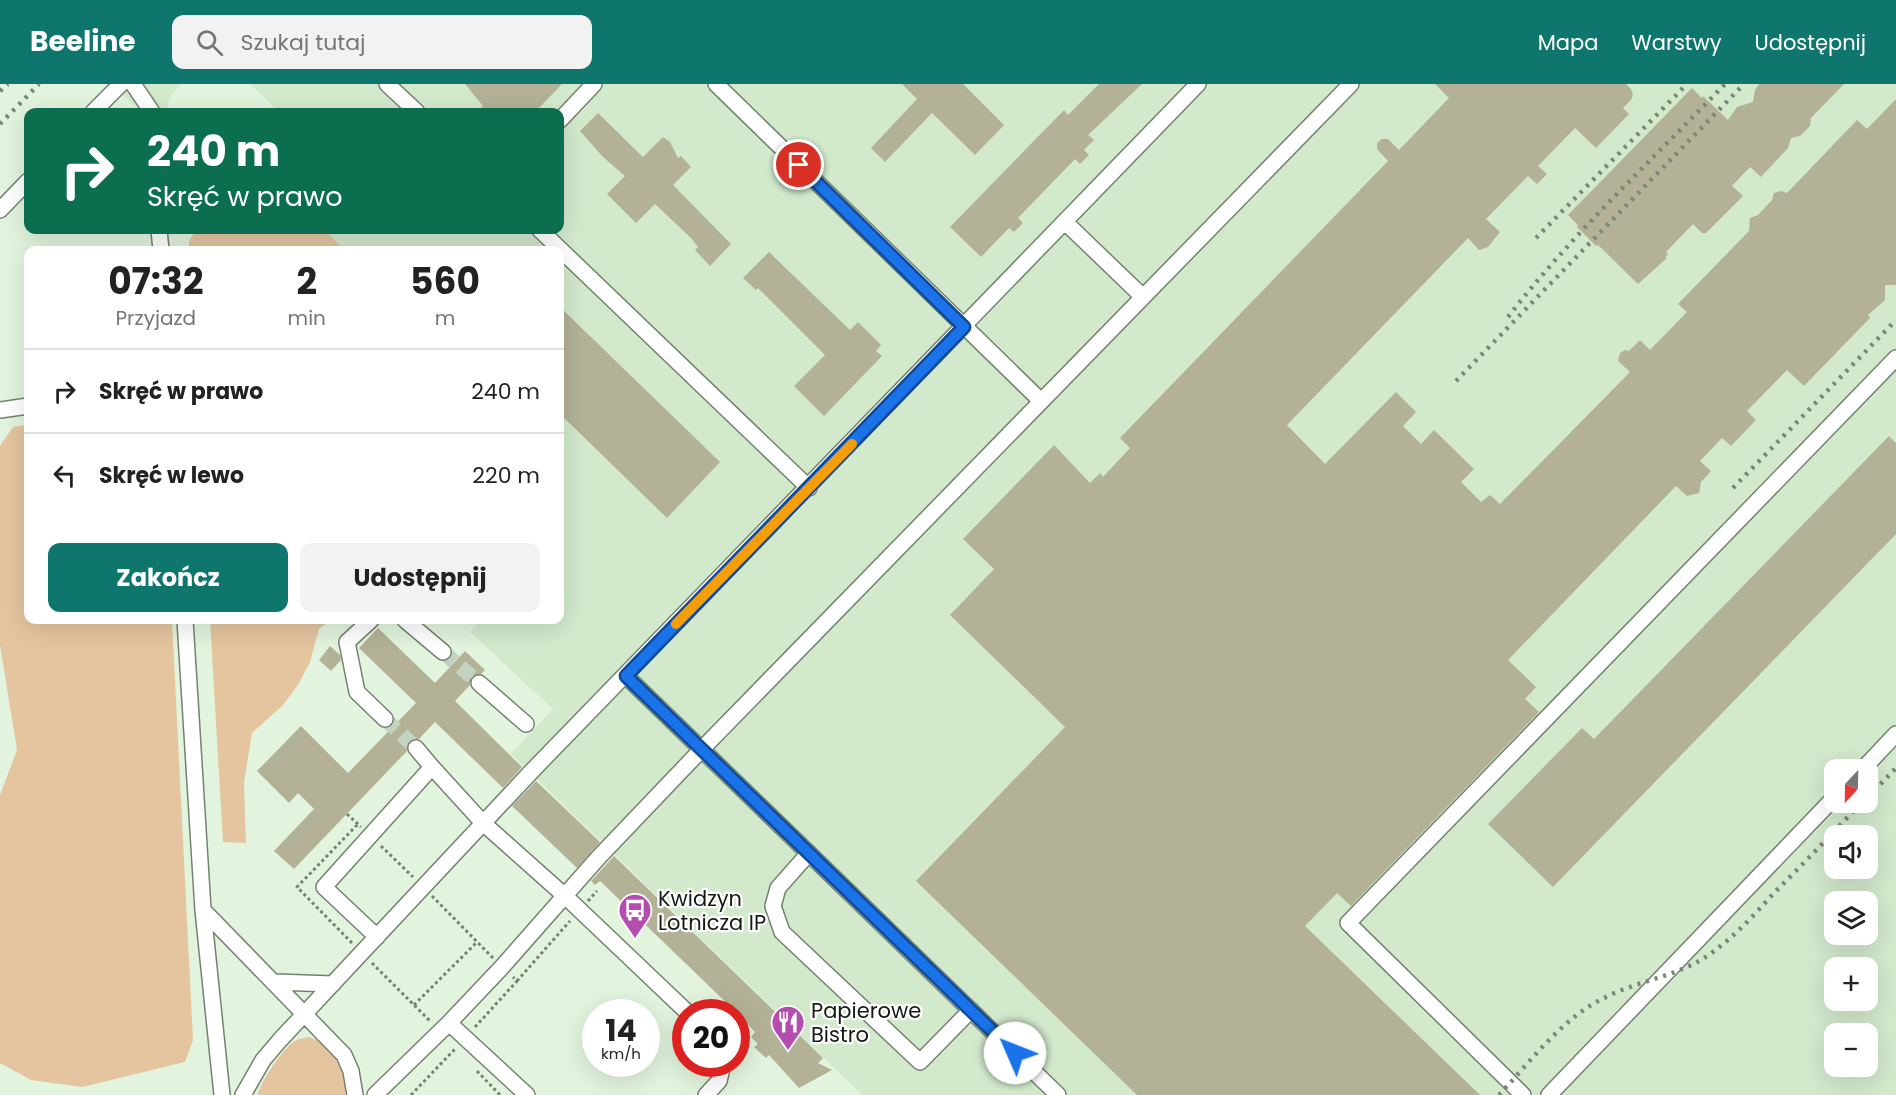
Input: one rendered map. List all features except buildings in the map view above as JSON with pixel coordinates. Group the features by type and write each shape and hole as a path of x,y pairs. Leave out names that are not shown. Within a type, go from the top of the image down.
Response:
{"lane":[{"path":"97,108 121,84"},
{"path":"133,84 149,108"},
{"path":"387,84 413,108"},
{"path":"564,116 594,84"},
{"path":"716,84 1041,401"},
{"path":"243,1095 263,1060 483,823 1198,84"},
{"path":"375,1095 445,1027 598,858 701,750 1351,84"},
{"path":"0,210 24,185"},
{"path":"1065,222 1143,297"},
{"path":"544,234 557,246"},
{"path":"564,253 809,488"},
{"path":"1523,1095 1348,923 1896,358"},
{"path":"0,410 24,407"},
{"path":"185,624 203,910 222,1095"},
{"path":"367,624 347,642 357,692 385,719"},
{"path":"410,624 443,652"},
{"path":"626,676 1058,1095"},
{"path":"479,683 526,724"},
{"path":"1872,759 1896,734"},
{"path":"416,748 483,823 565,896 673,999"},
{"path":"377,937 324,887 432,767"},
{"path":"1549,1095 1824,808"},
{"path":"809,853 778,888 773,906 782,932 920,1062 971,1010"},
{"path":"203,910 344,1055 351,1071 355,1095"},
{"path":"275,982 333,984"},
{"path":"445,1027 465,1037 527,1095"},
{"path":"706,1095 719,1077"}],"path":[{"path":"347,814 517,981"},
{"path":"358,824 297,887 414,1005 445,1027"},
{"path":"411,1095 597,891"},
{"path":"414,1005 477,942"}],"shaded area":[{"path":"111,84 181,84 171,95 167,108 138,108"},
{"path":"250,84 1896,84 1896,1095 862,1095 511,754 553,709 470,632 477,624 564,624 564,246 341,246 328,234 564,234 564,108 275,108"},
{"path":"193,234 328,234 341,246 189,246"},
{"path":"24,426 24,624 172,624 193,1040 185,1062 82,1087 31,1080 0,1063 0,795 17,750 0,645 0,446 13,427"},
{"path":"210,624 326,624 319,629 310,662 298,685 283,705 252,733 244,783 246,843 223,842"},
{"path":"309,1037 326,1046 338,1059 344,1075 345,1095 257,1095 280,1055 293,1042"}],"tunnel":[{"path":"443,652 479,683"},
{"path":"385,719 416,748"}],"railway":[{"path":"0,91 8,84"},
{"path":"0,124 39,84"},
{"path":"1536,238 1687,84"},
{"path":"1508,317 1586,226 1725,84"},
{"path":"1456,381 1744,84"},
{"path":"1733,488 1896,320"},
{"path":"1878,787 1896,768"},
{"path":"1499,1095 1548,1041 1590,1006 1620,991 1689,966 1722,945 1851,813"}],"slow traffic":[{"path":"676,624 852,444"}],"place":[{"name":"Kwidzyn Lotnicza IP","path":"635,939"},
{"name":"Papierowe Bistro","path":"788,1051"}],"route":[{"path":"799,165 964,327 626,676 1015,1053"}]}
